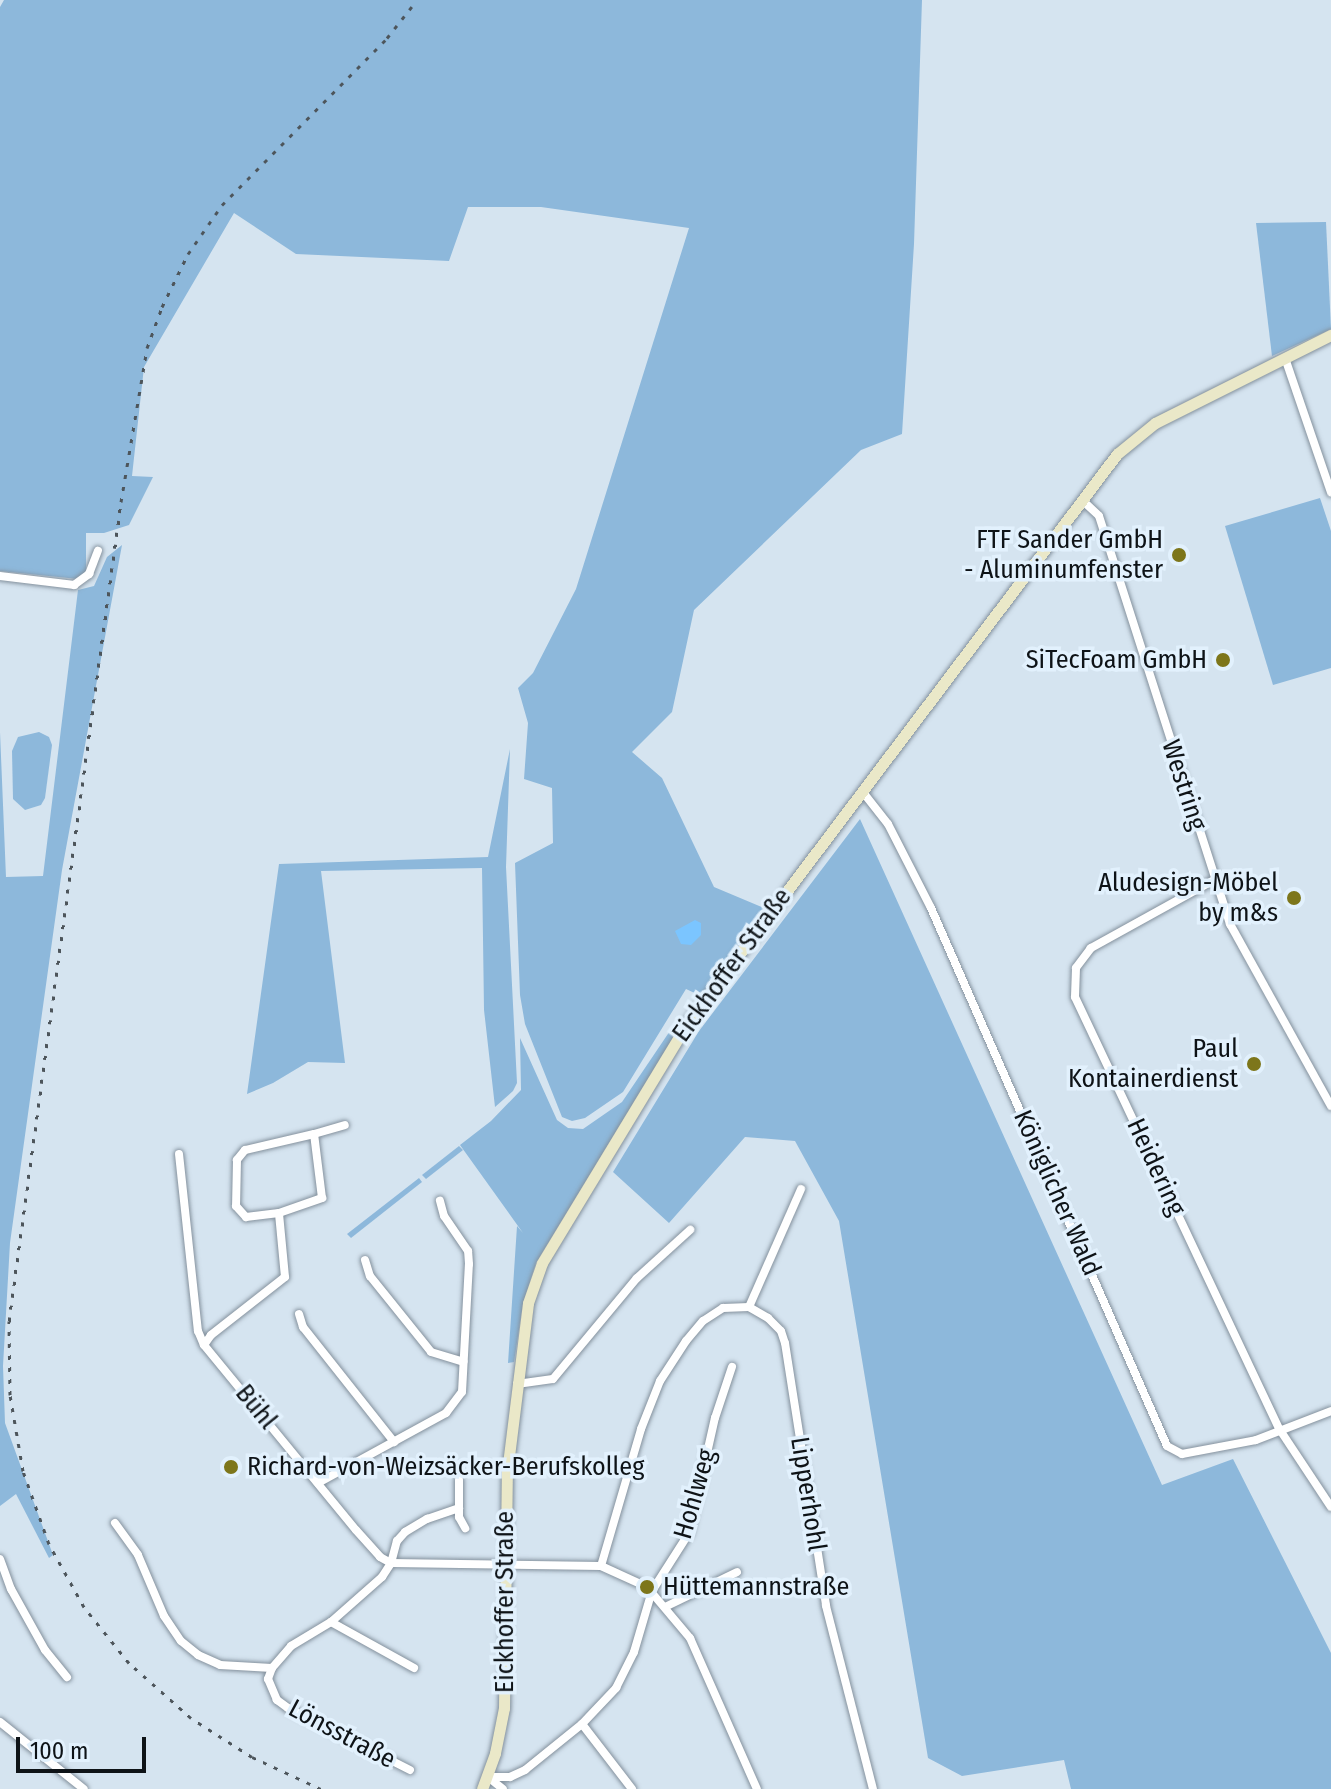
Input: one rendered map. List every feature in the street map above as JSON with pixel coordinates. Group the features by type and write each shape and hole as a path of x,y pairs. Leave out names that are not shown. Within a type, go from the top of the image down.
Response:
{"main road":[{"name":"Eickhoffer Straße","path":"482,1789 488,1777 504,1708 507,1472 528,1303 542,1263 688,1022 1117,454 1138,434 1331,335"}],"street":[{"path":"1285,358 1331,492"},
{"name":"Westring","path":"1082,500 1099,516 1214,880 1243,952 1331,1106"},
{"path":"0,576 74,585 89,574 98,551"},
{"name":"Königlicher Wald","path":"862,791 888,824 931,908 1167,1446 1182,1454 1256,1440 1331,1411"},
{"name":"Heidering","path":"1214,880 1091,948 1076,968 1075,997 1280,1430 1331,1507"},
{"path":"314,1134 322,1198 279,1213 246,1217 236,1206 237,1160 245,1150 345,1125"},
{"name":"Bühl","path":"179,1154 198,1331 204,1345 364,1539 391,1563"},
{"path":"601,1566 641,1429 660,1381 703,1321 723,1308 749,1307 801,1189"},
{"path":"318,1483 457,1404 462,1392 468,1251 444,1216 440,1201"},
{"path":"204,1345 211,1335 285,1277 279,1213"},
{"path":"517,1384 553,1379 637,1278 690,1230"},
{"path":"365,1260 370,1276 431,1352 464,1362"},
{"name":"Lipperhohl","path":"749,1307 774,1325 785,1343 826,1606 873,1789"},
{"path":"299,1314 303,1327 394,1442"},
{"name":"Hohlweg","path":"488,1777 510,1777 525,1770 582,1724 616,1688 634,1652 652,1591 689,1533 715,1418 732,1367"},
{"path":"459,1480 459,1517 465,1528"},
{"name":"Lönsstraße","path":"410,1770 288,1708 277,1700 268,1679 272,1668 291,1646 331,1622 382,1577 391,1563 397,1541 405,1532 427,1519 459,1508"},
{"path":"115,1523 138,1555 164,1616 181,1641 198,1655 220,1665 272,1668"},
{"path":"0,1559 11,1589 45,1650 67,1677"},
{"path":"391,1563 601,1566 629,1576 652,1591 690,1638 757,1789"},
{"path":"665,1607 737,1572"},
{"path":"0,1593 11,1589"},
{"path":"331,1622 414,1668"},
{"path":"0,1722 84,1789"},
{"path":"582,1724 632,1789"},
{"path":"488,1777 503,1789"}],"shaded area":[{"path":"4,0 922,0 914,244 902,434 861,450 694,610 672,712 632,752 662,778 714,887 764,908 701,996 686,989 623,1092 585,1118 572,1121 562,1117 525,1024 520,995 515,863 553,843 552,788 524,779 528,723 518,688 533,673 576,589 689,228 541,207 468,207 449,261 296,254 234,213 144,367 132,476 153,477 129,525 104,533 86,533 86,571 78,579 0,571 0,7"},
{"path":"1326,222 1331,329 1272,356 1256,223"},
{"path":"1320,498 1331,531 1331,668 1273,685 1225,526"},
{"path":"122,545 62,870 10,1243 3,1366 5,1423 53,1555 49,1558 16,1494 0,1506 0,732 6,877 43,876 78,590 94,586 107,557"},
{"path":"39,732 49,737 52,745 45,798 41,805 25,810 13,799 12,751 18,737"},
{"path":"510,749 506,867 517,1083 513,1091 495,1107 484,1010 482,868 321,871 345,1063 308,1062 247,1094 279,864 488,857"},
{"path":"860,819 1162,1485 1233,1459 1331,1653 1331,1789 1071,1789 1064,1760 962,1776 928,1758 839,1221 795,1141 745,1137 669,1223 613,1172 699,1031"},
{"path":"695,920 701,923 701,935 691,945 681,944 675,931"},
{"path":"676,1022 676,1033 536,1263 523,1303 514,1362 508,1363 517,1226 523,1233 460,1145 491,1121 521,1090 520,1038 557,1120 568,1128 583,1129 622,1102"},
{"path":"459,1146 463,1150 426,1179 422,1175"},
{"path":"419,1178 422,1182 351,1238 347,1234"}],"railway":[{"path":"321,1789 252,1757 191,1718 129,1663 84,1607 49,1544 23,1471 10,1395 9,1321 121,502 147,348 162,307 188,254 222,205 387,38 417,0"}],"place":[{"name":"FTF Sander GmbH - Aluminumfenster","path":"1179,555"},
{"name":"SiTecFoam GmbH","path":"1223,660"},
{"name":"Aludesign-Möbel by m&s","path":"1294,898"},
{"name":"Paul Kontainerdienst","path":"1254,1064"},
{"name":"Richard-von-Weizsäcker-Berufskolleg","path":"231,1467"},
{"name":"Hüttemannstraße","path":"647,1587"}]}
